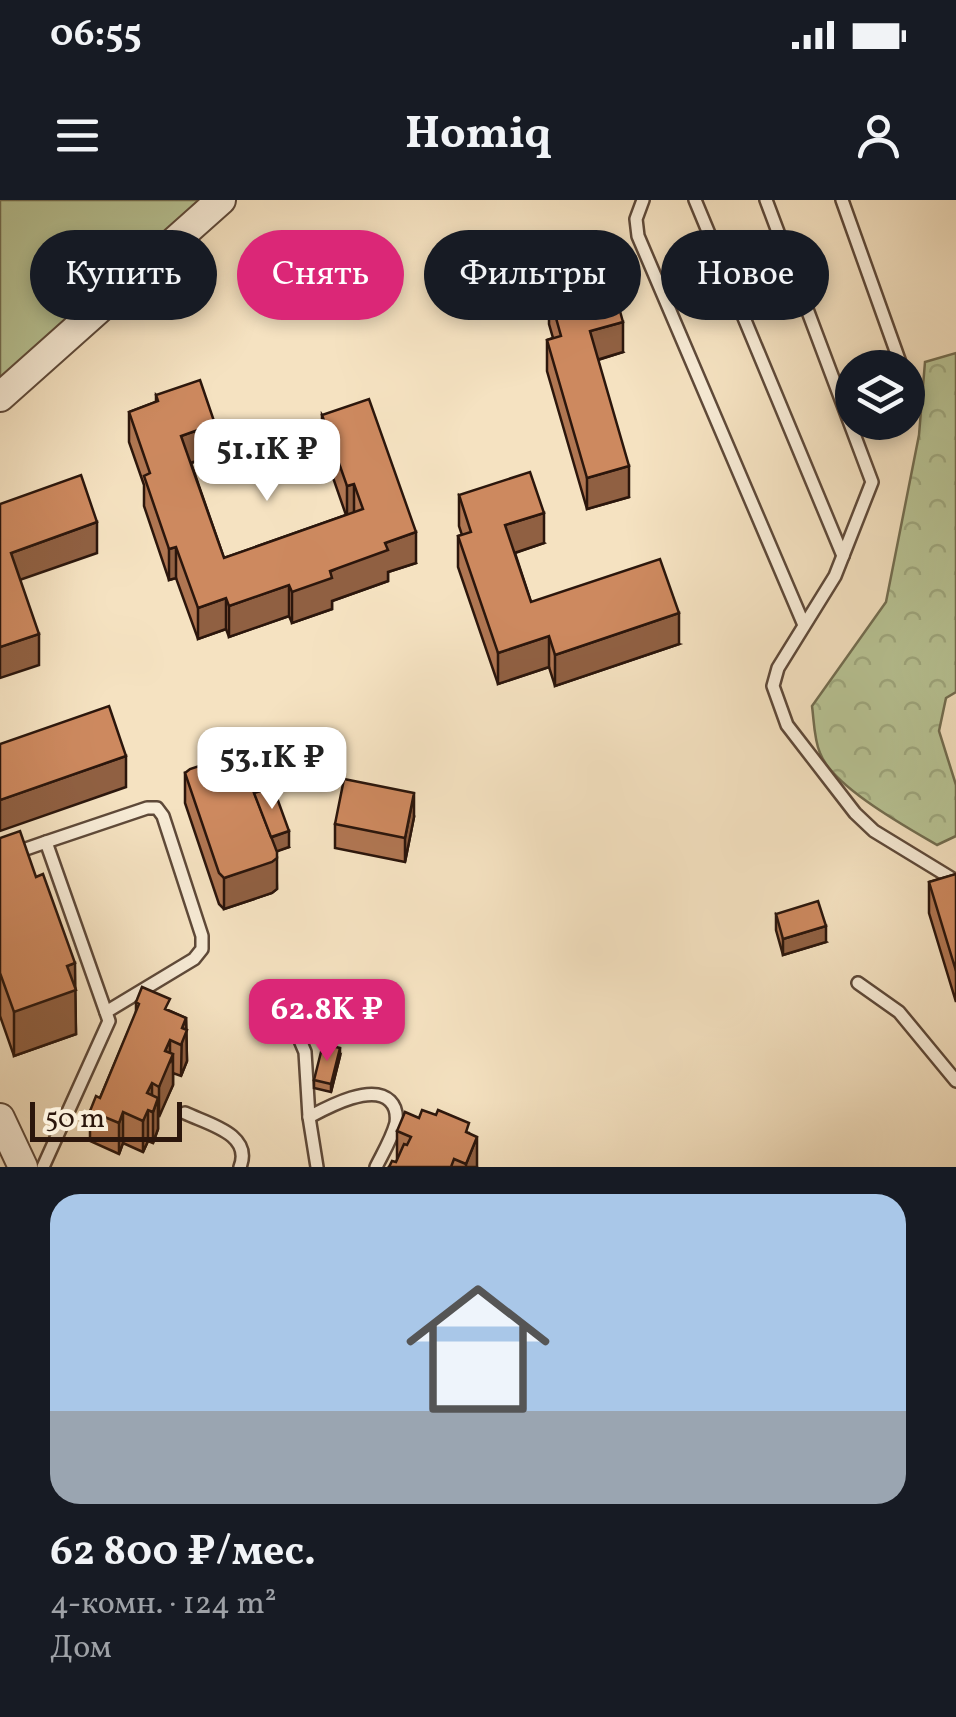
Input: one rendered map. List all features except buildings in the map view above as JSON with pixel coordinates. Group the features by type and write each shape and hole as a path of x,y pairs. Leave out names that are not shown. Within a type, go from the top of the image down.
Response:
{"street":[{"path":"0,397 221,200"},
{"path":"0,1118 23,1167"}],"lane":[{"path":"643,200 636,219 638,236 804,625"},
{"path":"695,200 843,556"},
{"path":"766,200 872,482 835,576 778,668 772,686 787,725 865,822 956,882"},
{"path":"842,200 896,350"},
{"path":"0,858 146,808 157,808 163,816 202,936 202,949 194,959 106,1012"},
{"path":"43,1167 108,1026 46,842"},
{"path":"858,983 899,1012 956,1081"},
{"path":"288,1012 305,1052 316,1167"},
{"path":"309,1116 362,1096 381,1095 389,1100 395,1108 396,1124 376,1167"},
{"path":"185,1113 234,1136 242,1147 244,1159 240,1167"}],"green space":[{"path":"0,200 203,200 169,230 30,230 30,320 68,320 0,381"},
{"path":"956,353 956,692 946,698 939,731 956,785 956,836 937,845 871,805 827,766 816,742 812,706 886,602 918,440 925,440 925,362"}]}
